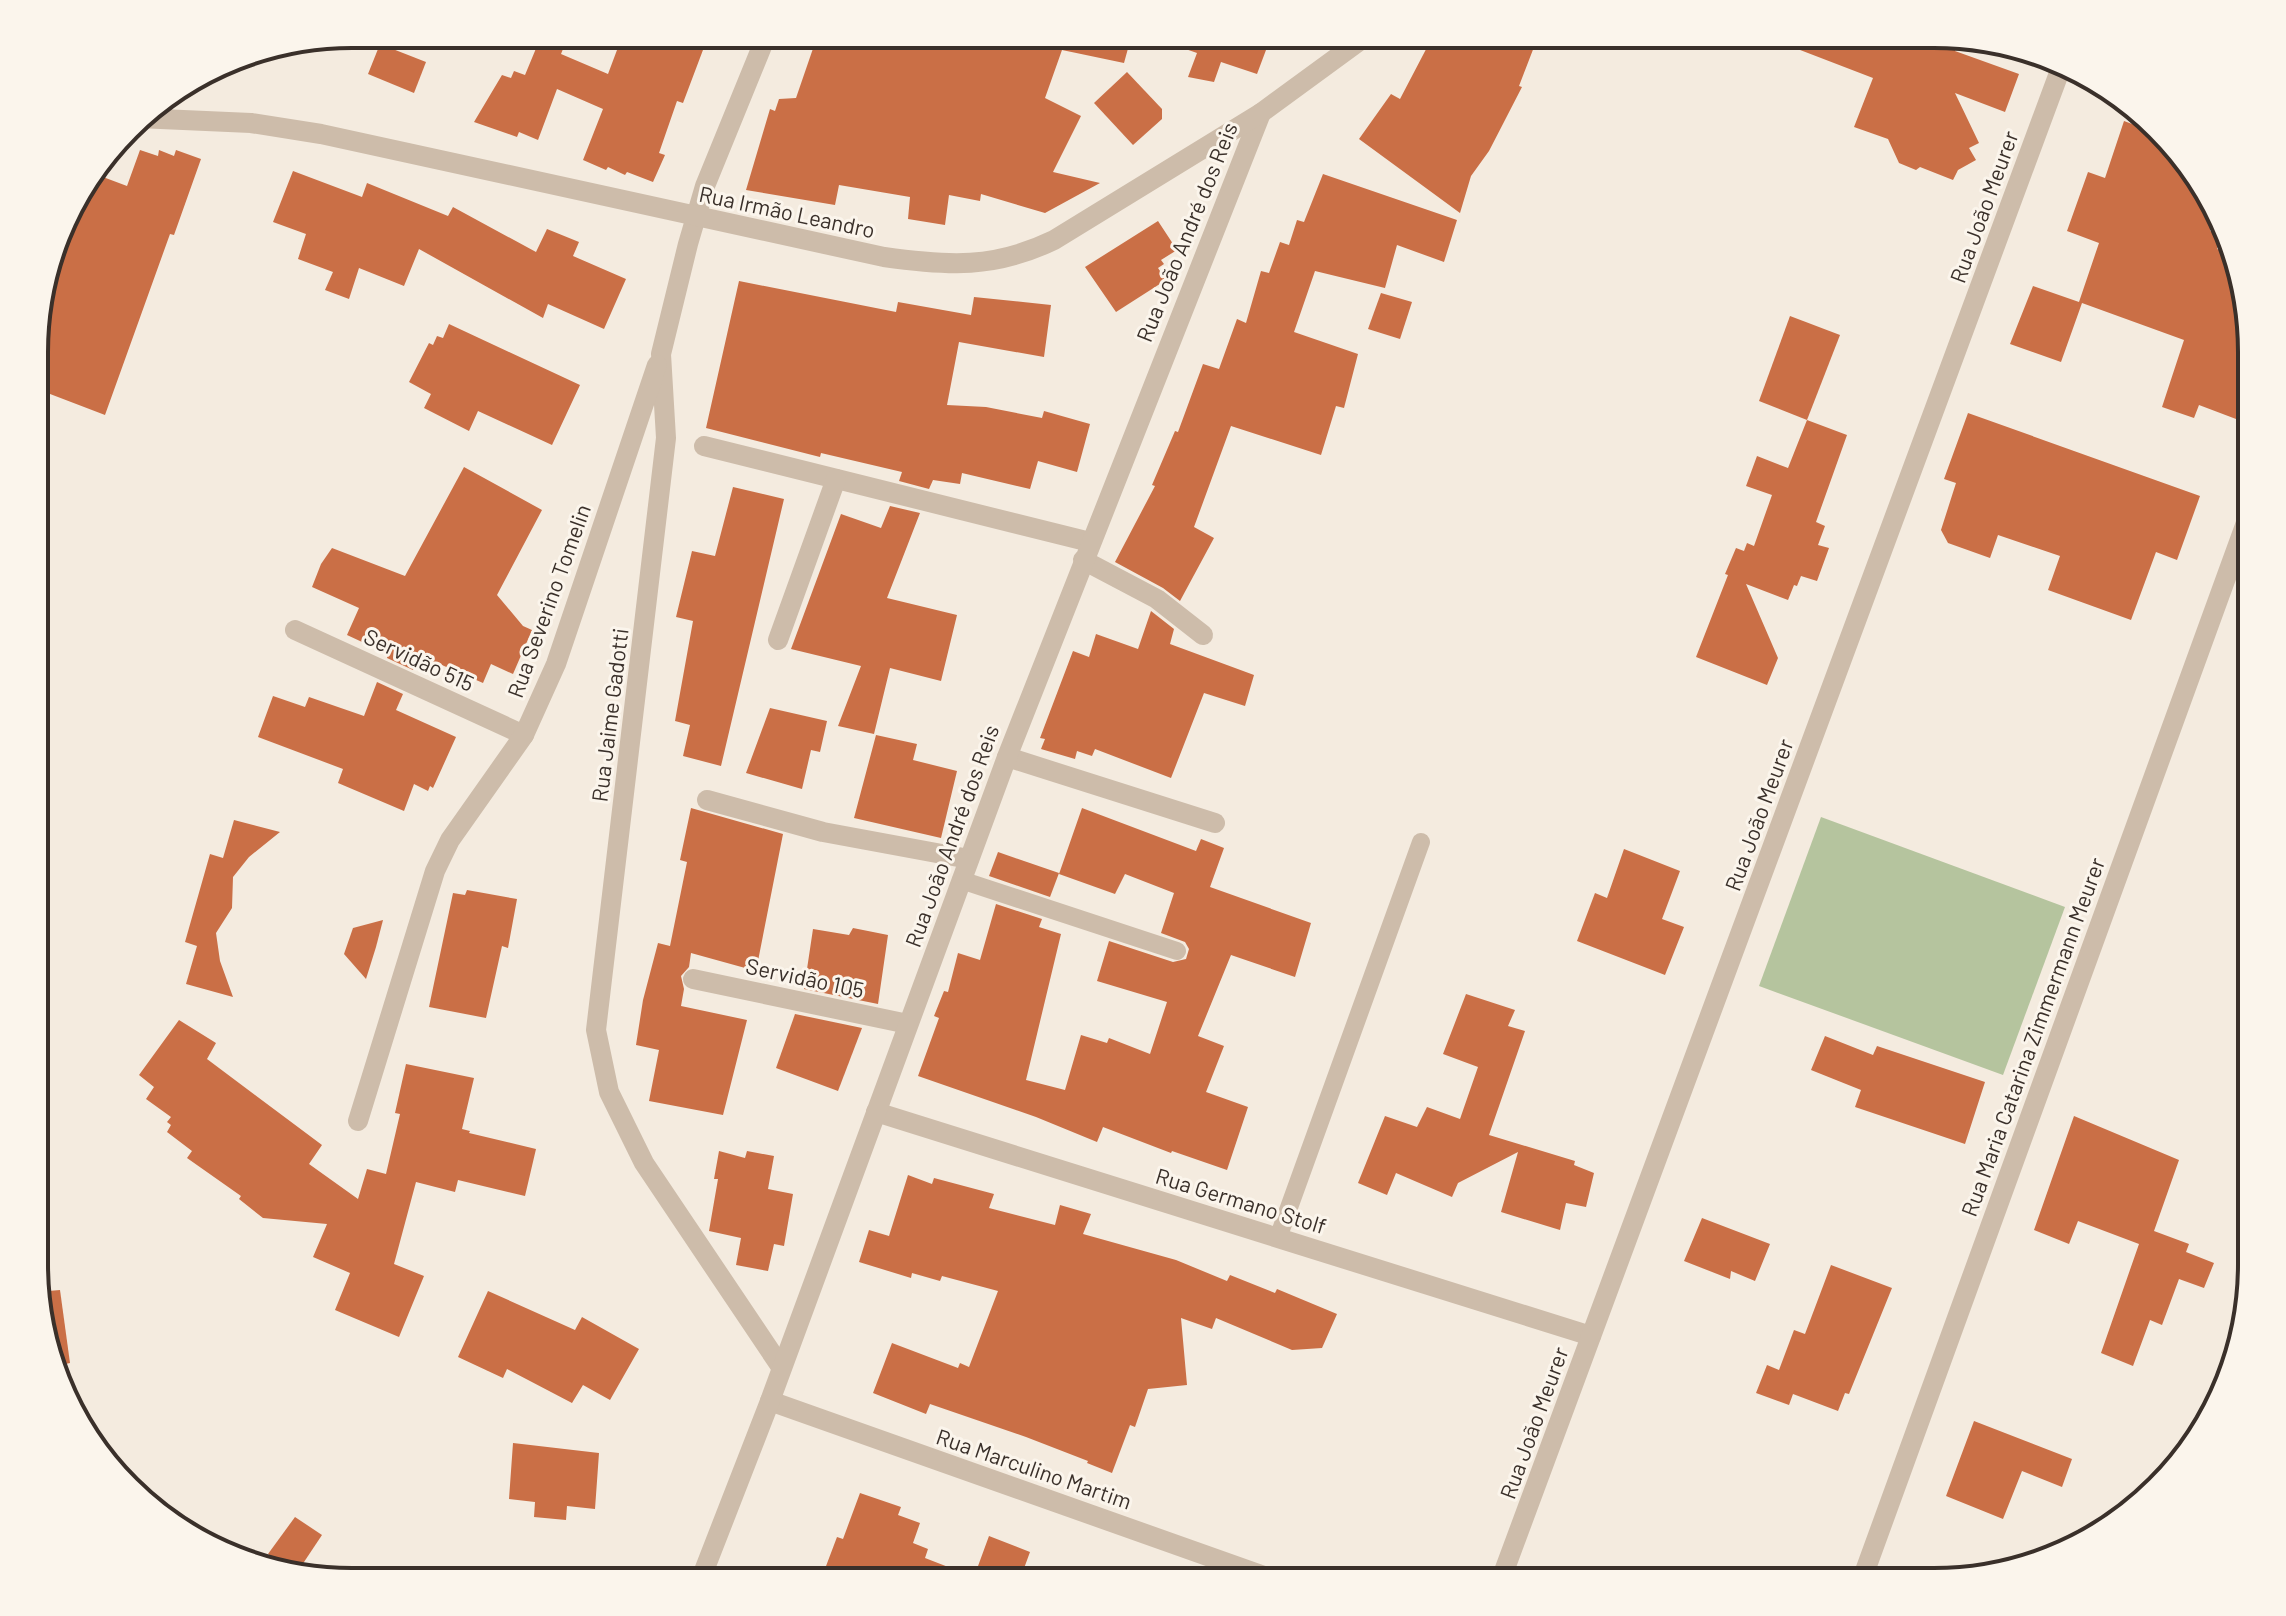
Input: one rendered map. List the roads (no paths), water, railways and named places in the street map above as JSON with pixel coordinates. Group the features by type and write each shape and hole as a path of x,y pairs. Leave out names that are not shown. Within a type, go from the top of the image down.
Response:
{"street":[{"name":"Rua Jaime Gadotti","path":"761,48 705,186 661,354 666,438 596,1030 609,1092 644,1163 781,1367"},
{"name":"Rua Irmão Leandro","path":"157,119 251,123 321,134 884,257 940,265 988,262 1026,254 1054,240 1261,113 1350,48"},
{"name":"Rua João Meurer","path":"1505,1568 2058,75"},
{"name":"Rua João André dos Reis","path":"705,1568 770,1401 1007,757 1261,113"},
{"name":"Rua Severino Tomelin","path":"358,1121 435,871 450,840 524,735 556,664 661,354"},
{"path":"704,446 836,479 1087,551 1203,635"},
{"path":"778,640 836,479"},
{"name":"Rua Maria Catarina Zimmermann Meurer","path":"1866,1568 2238,545"},
{"name":"Servidão 515","path":"295,630 524,735"},
{"path":"1007,757 1215,823"},
{"path":"707,800 823,832 969,859"},
{"name":"Servidão 105","path":"693,979 908,1024"},
{"name":"Rua Germano Stolf","path":"876,1112 1591,1336"},
{"name":"Rua Marculino Martim","path":"770,1401 1241,1568"}],"lane":[{"path":"1278,1238 1421,842"},
{"path":"961,880 1177,951"}]}
